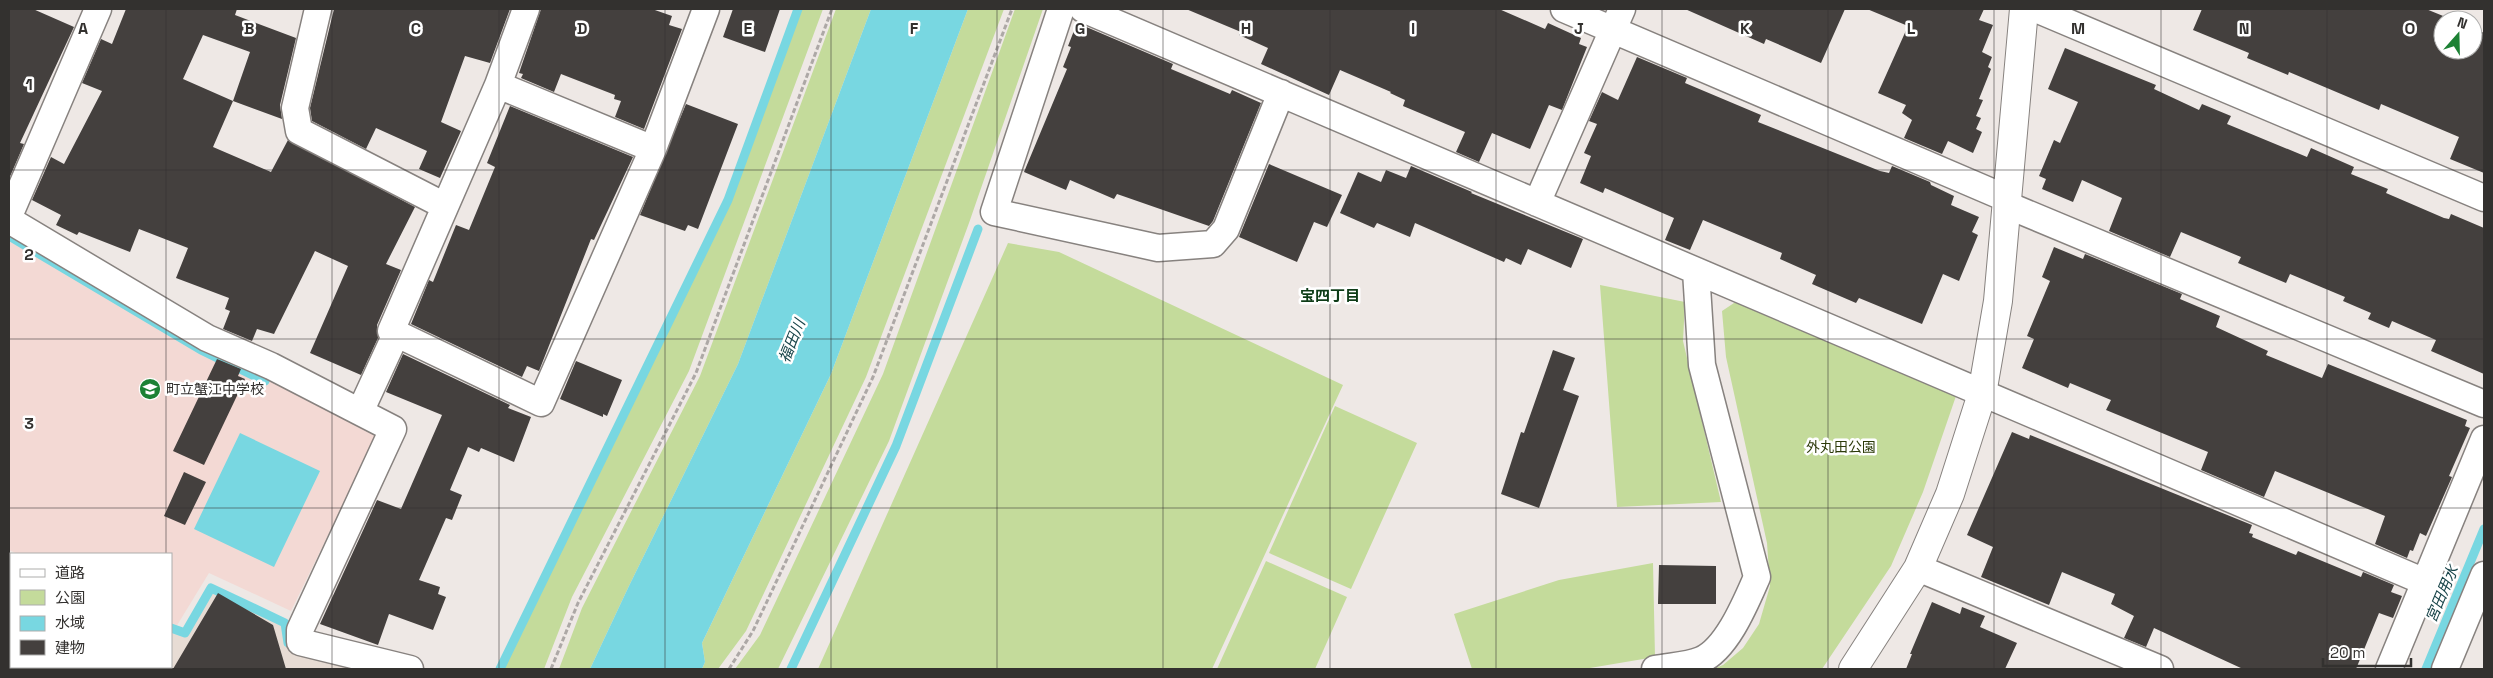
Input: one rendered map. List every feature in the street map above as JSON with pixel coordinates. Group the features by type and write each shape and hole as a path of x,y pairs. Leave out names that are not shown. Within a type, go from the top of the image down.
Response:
{"street":[{"path":"9,216 98,9"},
{"path":"318,9 295,108 299,131 445,206"},
{"path":"522,10 498,85 391,331 541,403 653,149 706,9"},
{"path":"1061,9 994,212 1158,248 1213,244 1226,230 1281,93"},
{"path":"1084,9 2425,582"},
{"path":"1564,9 1617,19 2008,202 2484,404"},
{"path":"1853,669 1918,568 1950,494 1982,394 1998,301 2024,9"},
{"path":"2036,9 2484,198"},
{"path":"1538,203 1617,19"},
{"path":"498,85 653,149"},
{"path":"9,220 207,338 271,366 393,429 300,630 300,642 410,669"},
{"path":"1655,669 1702,660 1726,639 1744,608 1757,577 1702,365 1696,271"},
{"path":"360,412 396,334"},
{"path":"2389,669 2484,440"},
{"path":"1918,568 2160,669"},
{"path":"2445,669 2484,575"}],"path":[{"path":"551,669 578,603 696,373 832,9"},
{"path":"729,669 753,631 873,377 1012,9"}],"shaded area":[{"name":"町立蟹江中学校","path":"9,233 379,431 291,611 209,573 176,627 172,625 172,553 16,553 9,550"},
{"path":"9,565 10,668 172,668 172,631 184,637 212,590 282,624 284,646 378,669 9,669"}],"green space":[{"path":"800,9 823,9 689,371 572,597 544,669 503,669 731,200"},
{"path":"836,9 871,9 738,364 590,669 559,669 582,608 700,376"},
{"path":"968,9 1004,9 866,377 746,631 718,669 702,669 705,662 702,643 831,374"},
{"path":"1015,9 1043,9 969,223 889,441 778,669 735,669 760,635 883,374"},
{"path":"1008,243 1059,252 1343,385 1212,669 818,669"},
{"path":"1600,285 1685,302 1683,341 1721,502 1617,507"},
{"name":"外丸田公園","path":"1737,301 1956,396 1923,492 1891,566 1822,669 1713,669 1723,665 1743,648 1759,624 1770,586 1767,543 1726,357 1722,311"},
{"path":"1335,406 1417,443 1351,589 1269,553"},
{"path":"1266,561 1347,597 1315,669 1217,669"},
{"path":"1653,563 1655,657 1584,669 1472,669 1454,614 1559,580"}],"water":[{"name":"福田川","path":"871,9 968,9 831,374 702,643 705,662 702,669 590,669 738,364"},
{"path":"240,433 320,471 274,567 194,529"}],"building":[{"path":"9,9 33,9 74,27 20,143 24,144 9,179"},
{"path":"126,9 237,9 235,15 296,38 280,105 282,119 233,101 213,147 271,172 288,140 415,207 386,264 401,270 377,325 378,338 361,375 310,353 348,266 315,251 274,334 257,329 252,341 223,329 230,311 225,309 229,298 176,278 188,248 139,229 130,252 79,232 77,235 56,225 61,215 32,200 51,157 64,164 102,91 82,83 101,39 112,44","holes":["203,35 250,52 233,101 183,79"]},
{"path":"334,9 510,9 490,63 465,56 441,122 461,131 440,178 419,169 427,151 376,128 366,149 312,121 310,108"},
{"path":"541,9 652,9 672,16 669,25 682,29 644,129 615,117 621,101 614,99 615,95 561,74 554,92 521,78 523,74 519,73"},
{"path":"733,9 780,9 765,52 723,37"},
{"path":"1186,9 1499,9 1545,29 1548,23 1581,38 1579,44 1587,47 1562,110 1549,105 1530,149 1492,133 1479,162 1456,152 1465,132 1403,106 1405,100 1391,92 1340,70 1329,95 1261,64 1268,48 1239,35 1241,32"},
{"path":"1685,9 1845,9 1821,63 1766,39 1764,44"},
{"path":"1867,9 1984,9 1979,20 1993,25 1982,52 1992,57 1988,67 1991,69 1979,99 1983,100 1976,116 1981,118 1976,129 1982,132 1973,153 1948,141 1942,154 1904,138 1912,120 1902,113 1906,105 1878,93 1908,26"},
{"path":"2202,9 2426,9 2433,12 2433,60 2483,60 2484,33 2484,173 2450,159 2459,137 2381,104 2379,110 2289,72 2288,75 2247,58 2249,53 2193,30"},
{"path":"1077,23 1173,64 1171,69 1230,94 1232,90 1261,103 1213,221 1209,226 1117,194 1114,199 1070,180 1066,190 1024,172 1067,69 1063,67 1071,47 1068,46"},
{"path":"2065,48 2156,85 2154,89 2199,110 2202,104 2231,116 2227,124 2307,157 2311,148 2354,167 2351,174 2388,189 2386,193 2444,218 2449,219 2451,214 2484,228 2484,374 2431,351 2436,340 2392,321 2389,328 2368,319 2371,313 2343,301 2345,297 2290,274 2286,283 2238,263 2241,257 2181,232 2170,257 2109,231 2122,198 2082,180 2073,202 2042,189 2046,179 2039,176 2054,140 2060,143 2078,102 2048,89"},
{"path":"1637,57 1687,78 1685,83 1761,115 1758,122 1880,171 1889,173 1892,166 1930,182 1931,185 1954,196 1951,205 1979,217 1972,232 1978,235 1959,281 1943,274 1922,324 1859,298 1856,303 1812,284 1816,275 1780,259 1782,253 1703,220 1690,250 1665,240 1674,218 1605,188 1603,193 1580,183 1591,156 1584,153 1597,124 1589,121 1602,92 1618,100"},
{"path":"686,104 738,124 698,229 688,225 685,231 640,215"},
{"path":"510,106 633,157 594,240 591,239 539,371 527,366 522,377 411,324 429,280 433,282 456,225 469,230 495,167 487,163"},
{"path":"1269,164 1342,195 1327,227 1314,222 1297,262 1239,237"},
{"path":"1411,166 1583,239 1571,268 1528,249 1521,265 1506,258 1504,262 1415,223 1410,237 1377,223 1374,228 1340,213 1358,172 1381,182 1386,170 1406,178"},
{"path":"2054,247 2083,259 2085,254 2182,294 2180,299 2220,316 2216,327 2268,351 2266,355 2322,378 2328,364 2467,420 2465,426 2470,428 2449,476 2452,477 2426,536 2420,533 2413,551 2410,550 2407,558 2375,544 2385,516 2275,471 2264,497 2201,470 2208,452 2106,410 2111,400 2070,383 2068,388 2022,368 2034,339 2027,336 2050,281 2042,277"},
{"path":"1553,350 1575,358 1563,390 1579,396 1539,508 1501,494 1521,432 1524,433"},
{"path":"403,354 510,405 508,408 531,417 514,462 481,448 479,452 468,447 450,490 462,495 452,520 446,518 419,580 440,587 438,594 446,597 433,630 389,614 378,645 320,624 377,500 401,509 442,415 386,392"},
{"path":"217,359 241,369 238,376 245,379 204,465 173,451"},
{"path":"576,361 622,380 607,416 603,414 603,417 560,399"},
{"path":"2012,432 2029,439 2030,435 2252,525 2249,533 2253,534 2252,537 2296,555 2298,551 2361,577 2363,572 2394,585 2391,592 2402,596 2393,618 2379,613 2356,669 2243,669 2154,628 2146,647 2124,638 2134,616 2111,604 2115,594 2062,572 2049,605 1981,577 1993,547 1967,535"},
{"path":"184,472 206,482 185,525 164,516"},
{"path":"1659,565 1716,566 1716,604 1658,604"},
{"path":"218,593 273,625 286,669 173,669"},
{"path":"1932,602 1960,614 1962,607 1985,616 1980,627 2017,643 2005,669 1906,669 1912,654 1910,654"}],"waterway":[{"path":"500,669 728,200 798,9"},
{"path":"791,669 896,446 978,229"},
{"path":"9,236 201,350 265,381"},
{"name":"宮田用水","path":"2426,669 2484,529"},
{"path":"172,628 185,633 211,588 285,623 288,643"}],"place":[{"name":"町立蟹江中学校","path":"150,389"}],"district":[{"name":"宝四丁目","path":"1330,296"}]}
